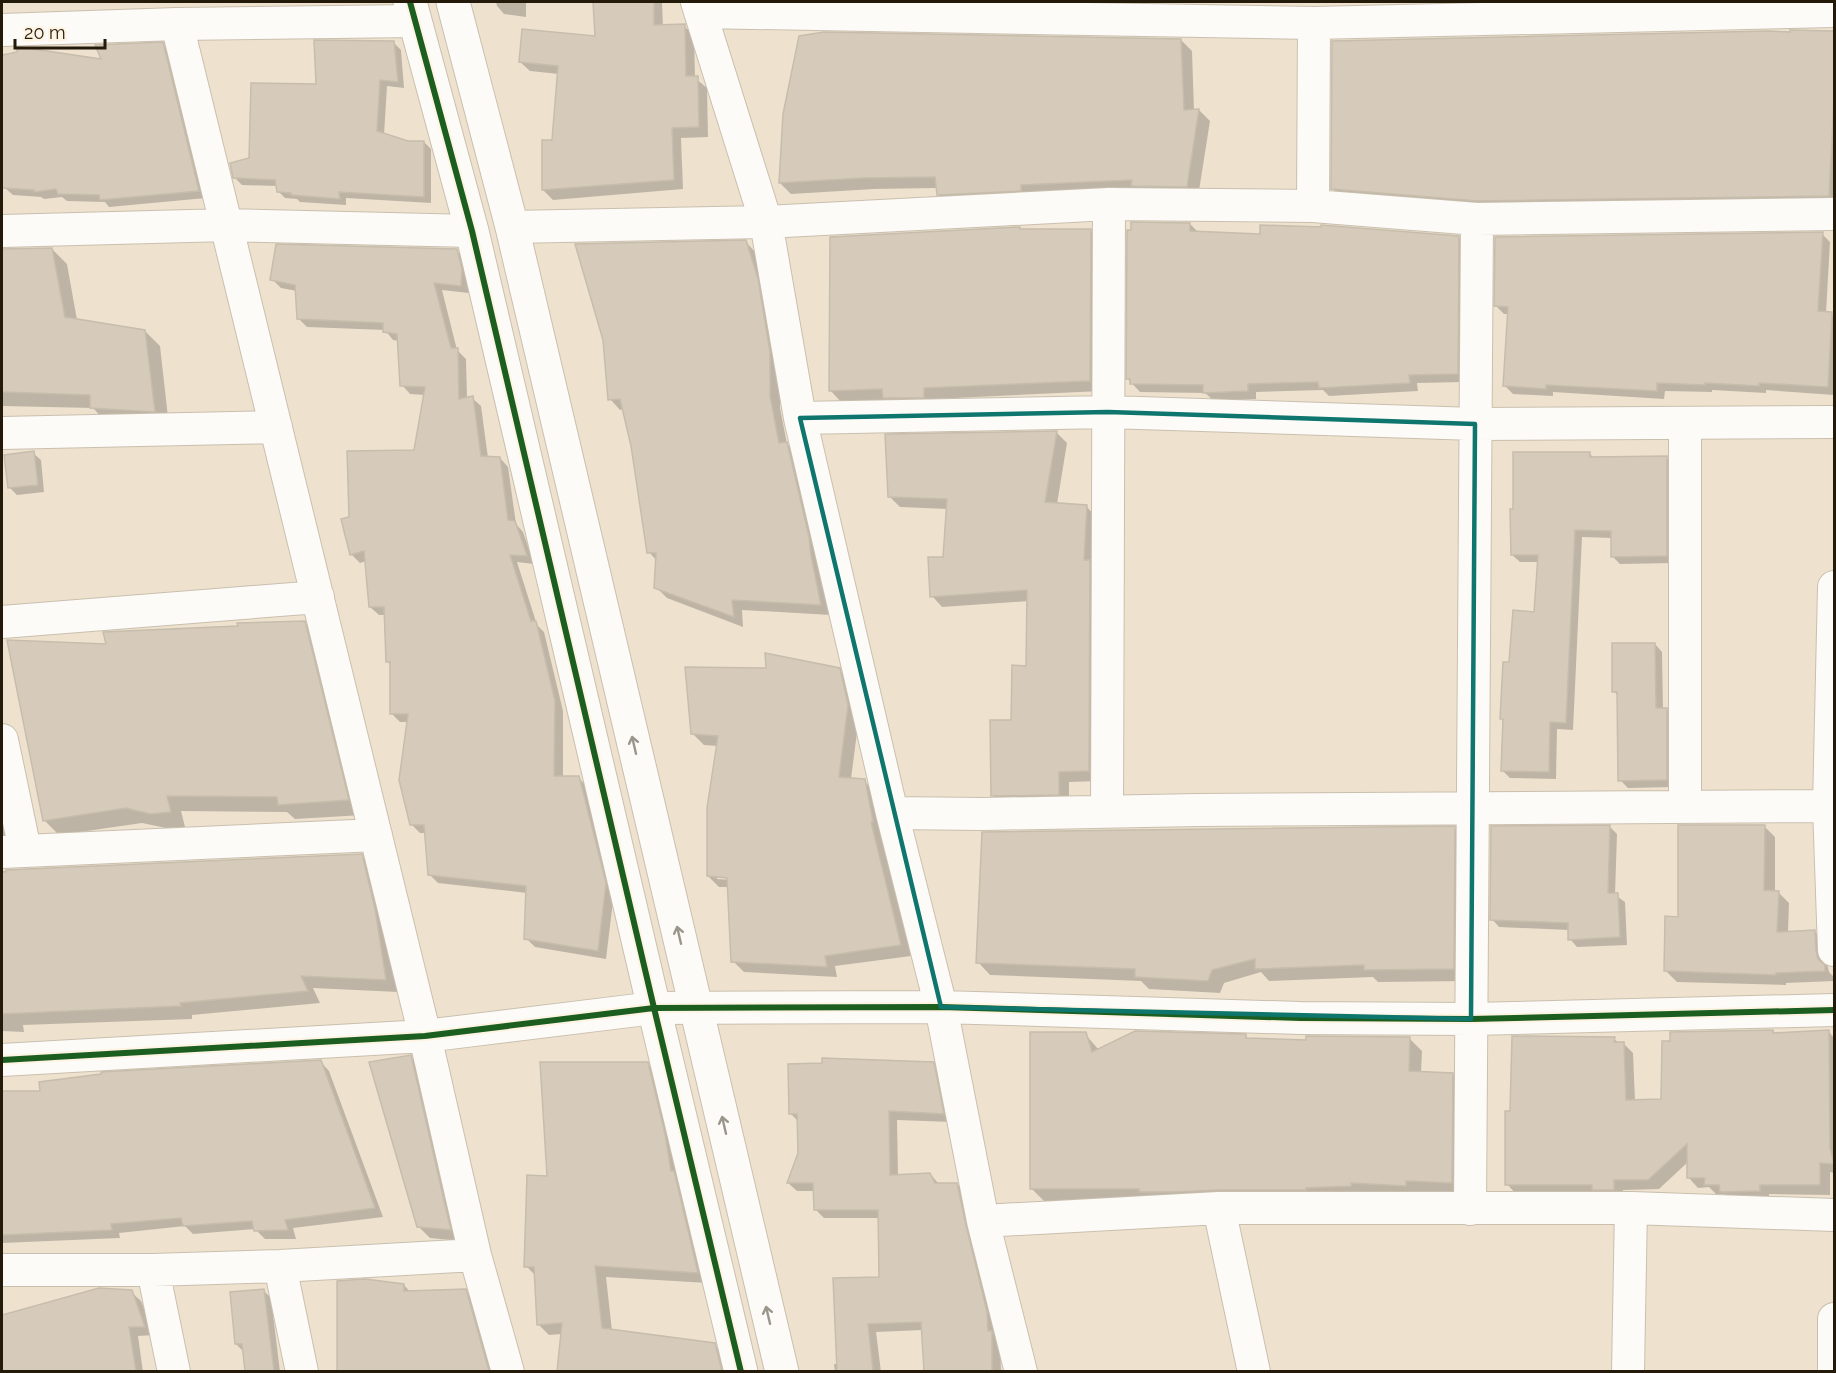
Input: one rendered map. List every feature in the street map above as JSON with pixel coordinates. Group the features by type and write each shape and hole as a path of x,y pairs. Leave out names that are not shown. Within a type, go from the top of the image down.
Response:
{"street":[{"path":"453,2 512,227 782,1371"},
{"path":"1021,1371 983,1221 940,1007 892,813 800,418 766,222 698,7 1314,23 1834,11"},
{"path":"2,30 177,24 412,11 472,231 741,1371"},
{"path":"1313,206 1314,23"},
{"path":"177,24 425,1036 475,1256 508,1371"},
{"path":"512,227 766,222 1109,204 1313,206 1477,219 1834,214"},
{"path":"1107,811 1109,204"},
{"path":"1470,1209 1477,219"},
{"path":"2,231 227,225 472,231"},
{"path":"800,418 1108,412 1476,424 1834,422"},
{"path":"1685,423 1685,807"},
{"path":"2,433 276,427"},
{"path":"1834,587 1829,806 1834,950"},
{"path":"2,622 318,597"},
{"path":"2,740 13,851 376,835"},
{"path":"892,813 1829,806"},
{"path":"2,1060 425,1036 654,1008 940,1007 1300,1018 1471,1019 1834,1010"},
{"path":"983,1221 1219,1208 1631,1208 1834,1215"},
{"path":"1219,1208 1254,1371"},
{"path":"1628,1371 1631,1208"},
{"path":"2,1270 153,1270 475,1256"},
{"path":"280,1266 302,1371"},
{"path":"153,1270 174,1371"},
{"path":"1834,1319 1834,1371"}],"highlighted area":[{"path":"1108,412 1475,424 1471,1019 941,1007 800,418"}],"building":[{"path":"593,2 654,2 654,25 685,24 686,76 698,76 699,127 672,128 674,180 542,190 542,140 552,140 558,66 519,62 522,29 595,36"},
{"path":"1790,30 1834,31 1834,98 1829,196 1478,201 1331,189 1332,41 1790,32"},
{"path":"824,32 1181,39 1184,110 1199,109 1187,187 1131,186 1132,180 1021,185 1021,191 937,195 935,177 862,178 779,183 783,114 799,36"},
{"path":"314,40 394,41 398,82 380,80 377,131 408,141 424,141 424,197 339,192 340,199 291,195 291,193 277,192 275,180 233,178 230,163 249,158 251,83 316,84"},
{"path":"163,42 199,191 100,200 99,195 58,194 56,189 34,192 34,190 2,188 2,55 17,52 17,47 20,47 101,59 95,45"},
{"path":"1131,222 1190,223 1190,231 1260,234 1260,225 1321,227 1321,225 1459,236 1458,374 1409,375 1410,383 1319,388 1318,382 1248,384 1248,391 1203,393 1203,385 1130,384 1130,379 1126,379 1127,230 1131,230"},
{"path":"1020,227 1020,229 1091,229 1090,381 924,388 924,398 883,398 882,389 829,391 830,237"},
{"path":"1823,232 1818,311 1832,312 1828,387 1759,383 1759,386 1657,383 1657,391 1546,385 1546,389 1503,386 1508,307 1494,306 1495,237"},
{"path":"746,240 758,279 770,352 770,396 779,443 787,442 809,537 821,605 732,600 734,617 654,588 656,553 647,553 631,446 620,399 608,400 603,340 575,244"},
{"path":"276,244 457,249 462,269 461,286 434,283 451,348 458,348 459,399 473,396 481,456 500,457 508,520 515,521 527,556 510,555 531,621 536,621 555,701 554,776 579,776 606,883 598,951 524,939 526,886 428,875 424,825 410,825 399,780 408,714 390,714 390,662 386,662 384,607 369,607 364,551 350,555 341,519 349,517 347,451 414,450 425,387 400,386 397,334 383,332 383,323 297,319 295,285 270,280"},
{"path":"52,248 65,317 145,330 155,412 90,408 90,395 2,392 2,249"},
{"path":"1057,431 1045,502 1087,505 1084,560 1090,560 1089,771 1059,772 1059,795 991,796 990,720 1011,720 1012,665 1026,666 1027,590 930,597 928,557 943,557 947,499 888,497 885,434"},
{"path":"34,451 38,485 8,488 4,455"},
{"path":"1513,452 1590,452 1590,457 1667,456 1667,556 1611,557 1611,531 1575,530 1566,723 1550,722 1549,772 1501,771 1503,719 1500,719 1503,662 1509,662 1513,610 1534,612 1538,555 1511,555 1510,509 1513,509"},
{"path":"305,621 349,800 278,805 277,797 167,796 171,812 150,814 126,808 43,821 7,640 106,644 103,632"},
{"path":"1612,643 1655,643 1656,708 1667,708 1667,780 1618,781 1617,692 1612,692"},
{"path":"765,653 840,668 848,705 839,777 865,779 873,822 871,822 901,945 825,956 827,967 731,962 727,878 707,876 707,808 718,736 691,734 685,667 766,668"},
{"path":"1610,825 1608,893 1618,893 1620,937 1568,940 1568,923 1490,920 1491,826"},
{"path":"1678,825 1765,825 1764,890 1779,891 1777,932 1815,930 1816,951 1818,959 1825,965 1825,971 1776,973 1776,975 1664,971 1665,916 1678,917"},
{"path":"1455,826 1454,969 1364,970 1364,965 1255,969 1255,959 1212,970 1208,981 1135,977 1135,969 976,963 982,832"},
{"path":"362,854 375,909 386,980 301,976 308,991 180,1003 181,1006 2,1014 2,872 6,870"},
{"path":"1773,1030 1773,1033 1829,1030 1830,1148 1834,1164 1820,1163 1820,1185 1760,1185 1760,1191 1720,1192 1719,1185 1704,1185 1705,1178 1687,1178 1687,1144 1648,1180 1614,1180 1614,1190 1592,1190 1592,1185 1505,1185 1505,1111 1510,1111 1512,1036 1615,1037 1614,1042 1624,1042 1626,1100 1661,1099 1662,1041 1670,1041 1670,1032"},
{"path":"1135,1031 1246,1034 1246,1038 1306,1040 1306,1036 1410,1037 1409,1071 1453,1073 1452,1183 1406,1181 1406,1186 1351,1183 1351,1186 1306,1188 1306,1190 1176,1192 1139,1192 1139,1189 1030,1189 1030,1032 1086,1032 1092,1052"},
{"path":"411,1055 451,1230 417,1227 369,1062"},
{"path":"822,1058 934,1062 944,1114 889,1111 890,1175 930,1173 935,1183 957,1183 987,1312 988,1331 992,1331 992,1371 924,1371 921,1322 868,1324 873,1371 837,1371 833,1278 879,1277 878,1210 814,1210 813,1183 787,1183 798,1153 797,1114 789,1114 788,1064 822,1063"},
{"path":"321,1060 375,1208 285,1220 288,1230 254,1231 252,1221 183,1226 181,1218 111,1224 112,1230 2,1235 2,1091 40,1091 39,1082 101,1074 101,1072"},
{"path":"540,1062 648,1062 671,1171 674,1171 698,1273 595,1266 602,1328 715,1343 722,1371 557,1371 562,1323 537,1325 534,1267 524,1267 527,1175 547,1176"},
{"path":"365,1279 404,1284 404,1291 466,1289 489,1371 337,1371 337,1281"},
{"path":"99,1288 132,1290 145,1327 129,1327 136,1371 2,1371 2,1315"},
{"path":"264,1289 274,1371 245,1371 242,1344 235,1344 230,1292"}],"cycle path":[{"path":"410,2 472,231 741,1372"},
{"path":"2,1060 425,1036 654,1008 941,1007 1300,1018 1471,1019 1834,1010"}]}
